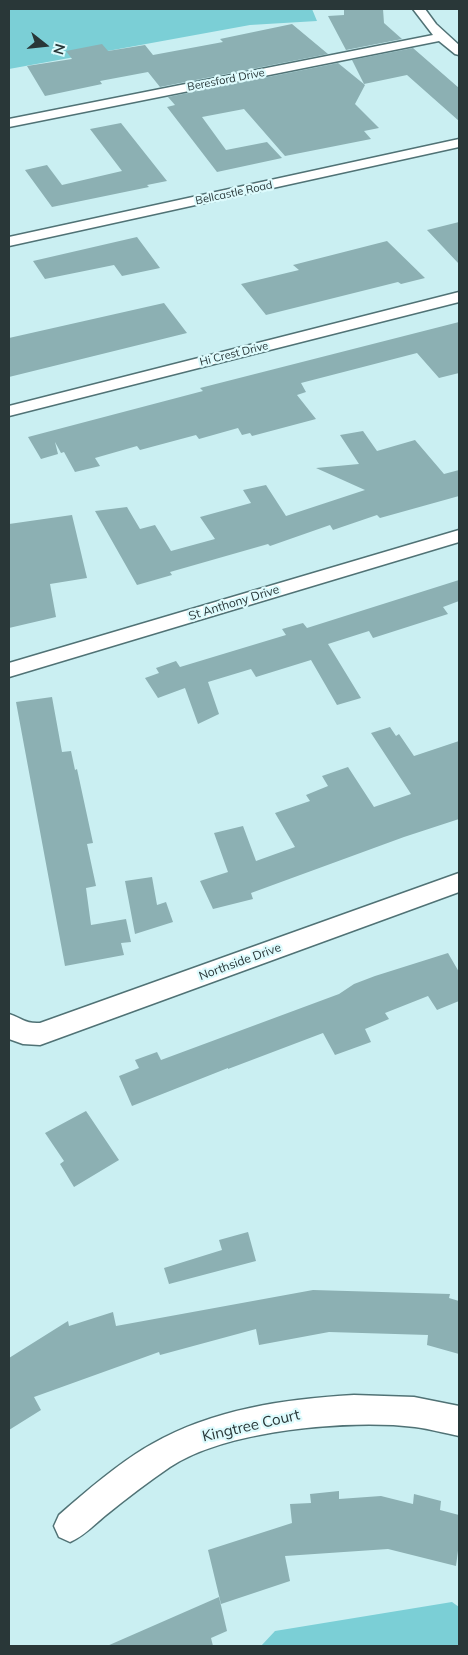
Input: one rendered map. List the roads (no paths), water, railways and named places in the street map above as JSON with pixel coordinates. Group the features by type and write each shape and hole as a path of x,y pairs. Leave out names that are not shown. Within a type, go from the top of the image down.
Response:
{"street":[{"path":"419,9 423,18 459,51"},
{"name":"Beresford Drive","path":"9,123 442,37"},
{"name":"Bellcastle Road","path":"9,242 459,143"},
{"name":"Hi Crest Drive","path":"9,412 459,297"},
{"name":"St Anthony Drive","path":"9,670 459,536"},
{"name":"Northside Drive","path":"14,1029 29,1035 40,1034 459,882"},
{"name":"Kingtree Court","path":"70,1526 93,1505 163,1454 228,1428 292,1415 348,1410 414,1412 459,1421"}]}
